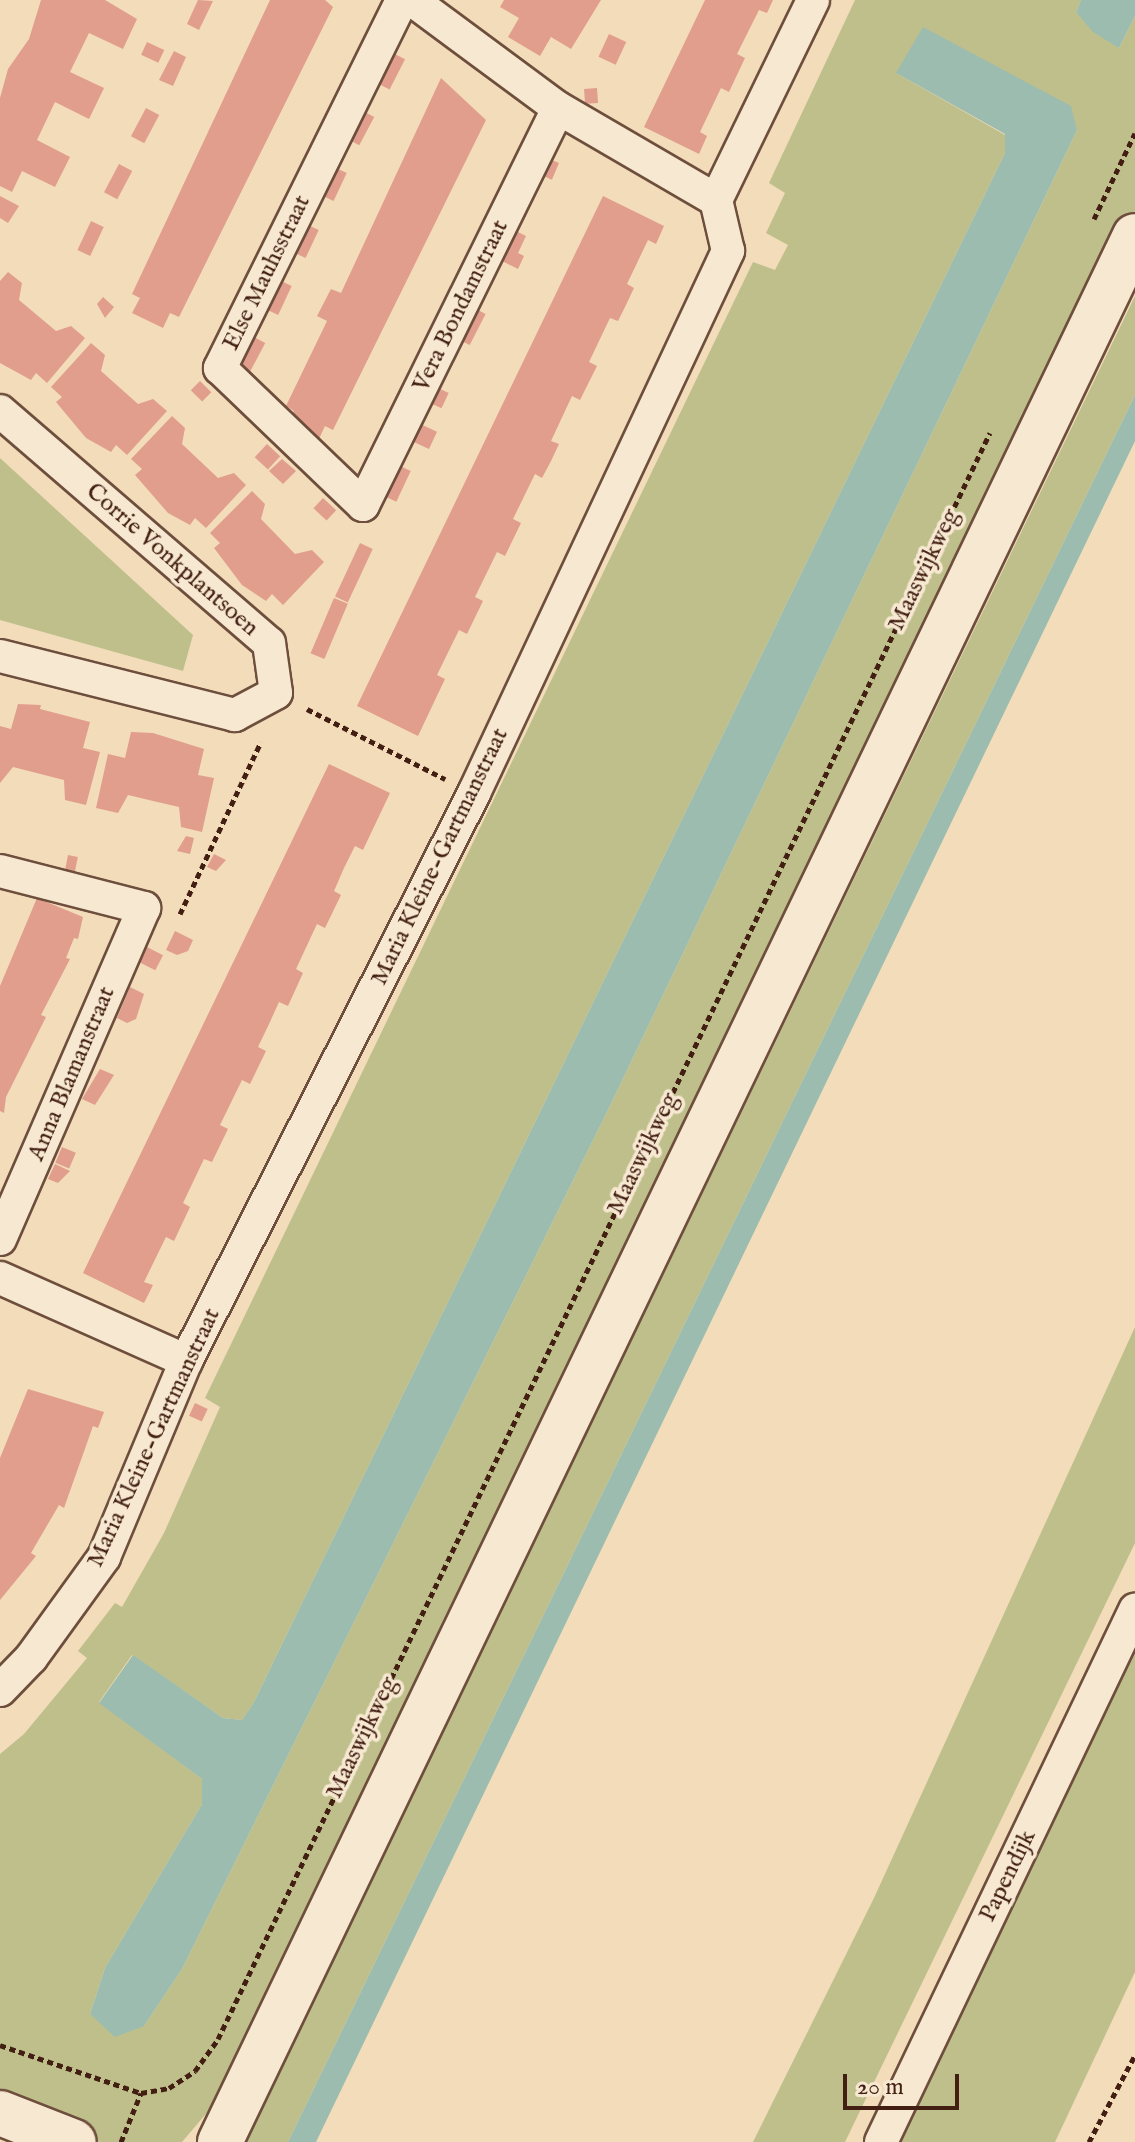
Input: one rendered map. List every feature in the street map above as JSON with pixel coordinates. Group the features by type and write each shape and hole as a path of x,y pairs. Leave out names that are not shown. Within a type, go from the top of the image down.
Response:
{"street":[{"name":"Else Mauhsstraat","path":"363,505 220,368 402,0"},
{"path":"412,0 558,108 716,200 813,0"},
{"name":"Vera Bondamstraat","path":"363,505 558,108"},
{"name":"Maria Kleine-Gartmanstraat","path":"0,1690 31,1658 104,1557 186,1361 474,793 728,251 716,200"},
{"name":"Maaswijkweg","path":"220,2142 1135,236"},
{"name":"Corrie Vonkplantsoen","path":"0,411 269,643 276,693"},
{"path":"0,656 235,715 276,693"},
{"path":"0,871 144,908"},
{"name":"Anna Blamanstraat","path":"0,1239 144,908"},
{"path":"0,1278 186,1361"},
{"name":"Papendijk","path":"881,2142 1135,1610"},
{"path":"0,2113 74,2142"}],"path":[{"path":"1091,225 1135,133"},
{"name":"Maaswijkweg","path":"141,2093 169,2088 195,2071 218,2039 995,422"},
{"path":"144,908 179,915 259,750 276,693 474,793"},
{"path":"0,2045 141,2093 121,2142"},
{"path":"1089,2142 1135,2055"}],"green space":[{"path":"855,0 1081,0 1076,12 1119,48 1135,16 1135,212 233,2082 182,2142 100,2142 0,2104 0,1754 24,1734 87,1658 78,1651 115,1603 122,1607 164,1533 220,1407 205,1398 753,262 775,270 788,245 766,233 785,193 769,183","holes":["896,73 1077,130 607,1112 182,1969 144,2026 90,2014 105,1968 202,1804 202,1779 99,1702 132,1655 223,1718 242,1720 254,1702 1005,153 1005,135"]},
{"path":"1135,296 1135,395 288,2142 245,2142"},
{"path":"0,458 193,635 183,671 0,620"},
{"path":"1135,1327 1135,1543 845,2142 753,2142 874,1898"},
{"path":"1135,1629 1135,1972 1055,2142 890,2142"}],"shaded area":[{"path":"1081,0 1135,0 1135,16 1119,48 1093,32 1076,12"},
{"path":"923,27 1071,106 1077,130 607,1112 182,1969 144,2026 115,2037 90,2014 105,1968 202,1804 202,1779 99,1703 133,1655 223,1718 242,1720 254,1702 1005,153 1005,134 896,73"},
{"path":"1135,395 1135,441 316,2142 288,2142"}],"building":[{"path":"41,0 105,0 137,19 123,49 89,33 70,72 104,88 89,119 55,102 37,140 70,157 55,187 22,171 12,192 0,186 0,98 8,69 29,39"},
{"path":"198,0 213,1 199,30 187,24"},
{"path":"270,0 325,0 333,7 179,317 170,313 163,328 132,313 140,298 132,294"},
{"path":"504,0 601,0 571,49 551,37 540,56 508,37 519,18 500,7"},
{"path":"705,0 773,0 767,13 759,10 737,54 745,58 729,92 721,88 700,132 707,136 699,154 644,127"},
{"path":"609,34 626,42 616,65 598,57"},
{"path":"147,42 164,50 158,63 141,55"},
{"path":"174,51 186,57 173,86 159,80"},
{"path":"389,51 405,59 390,89 374,81"},
{"path":"441,78 486,120 333,430 325,426 318,441 287,426 294,411 286,406 327,321 317,316 331,289 341,293"},
{"path":"597,88 598,103 585,104 584,89"},
{"path":"146,108 159,115 144,143 131,136"},
{"path":"361,110 374,117 359,145 346,138"},
{"path":"547,158 559,163 552,180 540,175"},
{"path":"119,164 132,171 117,199 104,192"},
{"path":"334,167 347,173 334,201 321,195"},
{"path":"0,196 19,206 8,223 0,218"},
{"path":"603,196 664,226 656,244 648,240 627,284 634,288 618,321 610,318 589,362 597,366 580,400 572,396 551,441 559,444 551,461 542,478 535,474 513,519 521,523 505,556 497,552 475,597 483,601 467,634 459,630 437,675 445,679 418,736 357,706"},
{"path":"91,221 104,227 90,256 77,250"},
{"path":"306,224 319,230 306,258 293,252"},
{"path":"512,229 526,236 518,253 524,256 518,269 498,259"},
{"path":"8,272 22,283 19,300 56,331 71,326 85,338 47,383 36,373 31,380 0,363 0,281"},
{"path":"279,280 292,286 278,315 265,309"},
{"path":"103,297 114,307 105,318 97,304"},
{"path":"474,308 486,314 470,345 458,339"},
{"path":"252,336 265,343 250,371 237,364"},
{"path":"91,343 105,355 101,371 138,404 153,399 167,411 127,455 116,445 111,452 86,438 56,402 62,397 51,387"},
{"path":"200,381 211,392 202,402 191,390"},
{"path":"436,387 449,393 442,408 429,402"},
{"path":"172,416 185,428 182,444 218,478 234,473 246,485 206,528 195,518 190,525 168,513 135,475 142,469 131,459"},
{"path":"418,423 437,432 429,449 410,440"},
{"path":"267,444 280,456 268,469 255,457"},
{"path":"282,459 296,471 283,484 269,471"},
{"path":"398,465 411,471 396,502 384,496"},
{"path":"252,491 265,504 261,519 295,554 312,550 324,562 283,605 272,594 266,601 242,585 214,548 220,543 210,533"},
{"path":"323,498 336,510 327,521 313,508"},
{"path":"360,543 373,549 348,602 335,596"},
{"path":"334,598 348,604 324,659 311,653"},
{"path":"18,704 41,705 40,709 90,722 83,748 100,752 86,805 65,800 64,780 13,767 0,783 0,726 11,729"},
{"path":"131,732 153,733 204,749 198,775 214,778 202,832 181,827 179,807 128,795 118,813 96,808 108,754 125,758"},
{"path":"329,764 390,793 363,850 355,846 344,868 334,891 341,895 325,928 317,924 296,969 303,973 288,1006 279,1002 258,1047 266,1051 250,1084 242,1080 220,1125 228,1129 212,1162 204,1159 183,1203 190,1207 174,1241 166,1237 144,1282 153,1285 144,1303 83,1273"},
{"path":"186,836 194,838 190,854 177,851"},
{"path":"214,854 226,860 216,871 207,867"},
{"path":"68,855 78,857 74,878 64,876"},
{"path":"37,898 83,917 78,939 74,938 66,958 70,959 41,1015 46,1017 6,1097 4,1113 0,1111 0,986"},
{"path":"175,931 193,940 188,951 177,955 166,950"},
{"path":"147,947 163,955 155,970 139,962"},
{"path":"130,987 144,994 136,1019 127,1023 117,1018"},
{"path":"100,1069 114,1075 95,1105 82,1099"},
{"path":"62,1147 76,1153 69,1169 55,1163"},
{"path":"55,1164 70,1171 58,1183 48,1179"},
{"path":"28,1389 104,1412 98,1428 93,1426 64,1508 59,1505 31,1553 36,1556 0,1600 0,1458"},
{"path":"195,1403 208,1409 202,1422 189,1416"}]}
